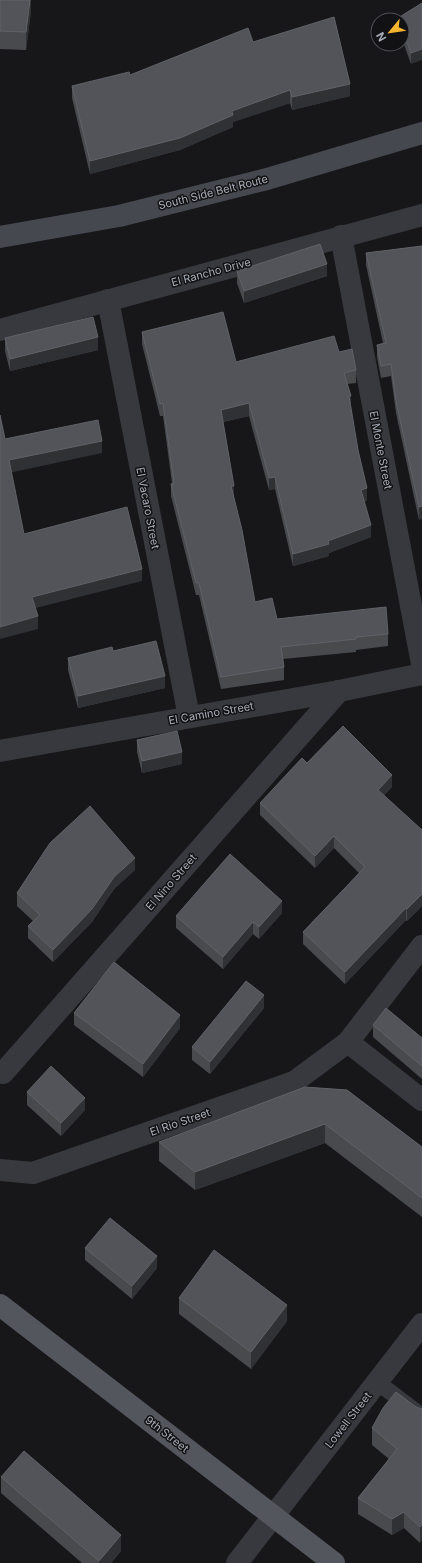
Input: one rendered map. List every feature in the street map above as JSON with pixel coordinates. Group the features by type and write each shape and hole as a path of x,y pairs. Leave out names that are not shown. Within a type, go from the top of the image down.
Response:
{"main road":[{"name":"South Side Belt Route","path":"0,237 126,214 267,179 422,133"},
{"name":"9th Street","path":"0,1305 334,1563"}],"street":[{"name":"El Rancho Drive","path":"0,330 422,215"},
{"name":"El Monte Street","path":"341,236 422,664"},
{"name":"El Vacaro Street","path":"108,300 189,717"},
{"name":"El Camino Street","path":"0,751 339,691 422,674"},
{"name":"El Nino Street","path":"1,1068 339,691"},
{"name":"El Rio Street","path":"0,1170 33,1173 294,1082 348,1042 422,946"},
{"path":"348,1042 422,1100"},
{"name":"Lowell Street","path":"237,1563 422,1324"}],"lane":[{"path":"378,1382 422,1416"}],"building":[{"path":"0,0 30,0 26,32 0,31"},
{"path":"422,3 422,49 411,53 410,12 408,12"},
{"path":"334,17 350,84 292,97 290,90 232,111 233,115 180,138 90,161 72,86 129,72 130,75 248,28 253,42"},
{"path":"320,244 327,264 244,291 237,271"},
{"path":"422,246 422,506 419,507 396,401 391,364 381,366 377,345 386,343 366,253"},
{"path":"223,312 236,362 334,336 339,352 352,349 356,370 344,373 351,396 349,396 358,450 367,488 361,490 371,525 328,541 329,544 293,554 275,477 269,478 249,403 221,410 234,486 231,486 242,530 255,602 272,598 277,619 386,607 388,634 281,647 284,667 221,677 199,583 196,583 171,484 174,483 163,403 160,404 142,332"},
{"path":"93,317 98,337 10,359 5,338"},
{"path":"0,415 5,439 98,420 102,441 9,460 24,534 127,507 142,569 32,597 38,616 0,627"},
{"path":"156,641 165,676 78,696 68,658 112,647 113,651"},
{"path":"343,726 392,775 378,790 422,830 422,894 407,909 406,908 345,972 303,932 365,867 334,836 315,856 260,803 302,758 307,763"},
{"path":"177,731 182,752 142,761 137,740"},
{"path":"90,806 135,858 114,877 92,909 53,950 28,926 40,915 17,893 50,843"},
{"path":"230,854 282,901 259,927 253,922 223,957 176,916"},
{"path":"114,962 180,1015 143,1064 74,1013"},
{"path":"246,981 264,995 210,1062 192,1047"},
{"path":"386,1008 422,1038 422,1066 373,1025"},
{"path":"51,1066 85,1098 61,1123 27,1092"},
{"path":"305,1087 347,1090 422,1147 422,1198 325,1124 195,1172 159,1142"},
{"path":"110,1218 157,1256 132,1286 85,1248"},
{"path":"214,1250 287,1305 251,1352 179,1298"},
{"path":"396,1392 416,1407 422,1409 422,1524 420,1527 404,1512 392,1519 358,1498 397,1449 372,1428 383,1408"},
{"path":"24,1451 121,1535 99,1561 1,1477"}]}
